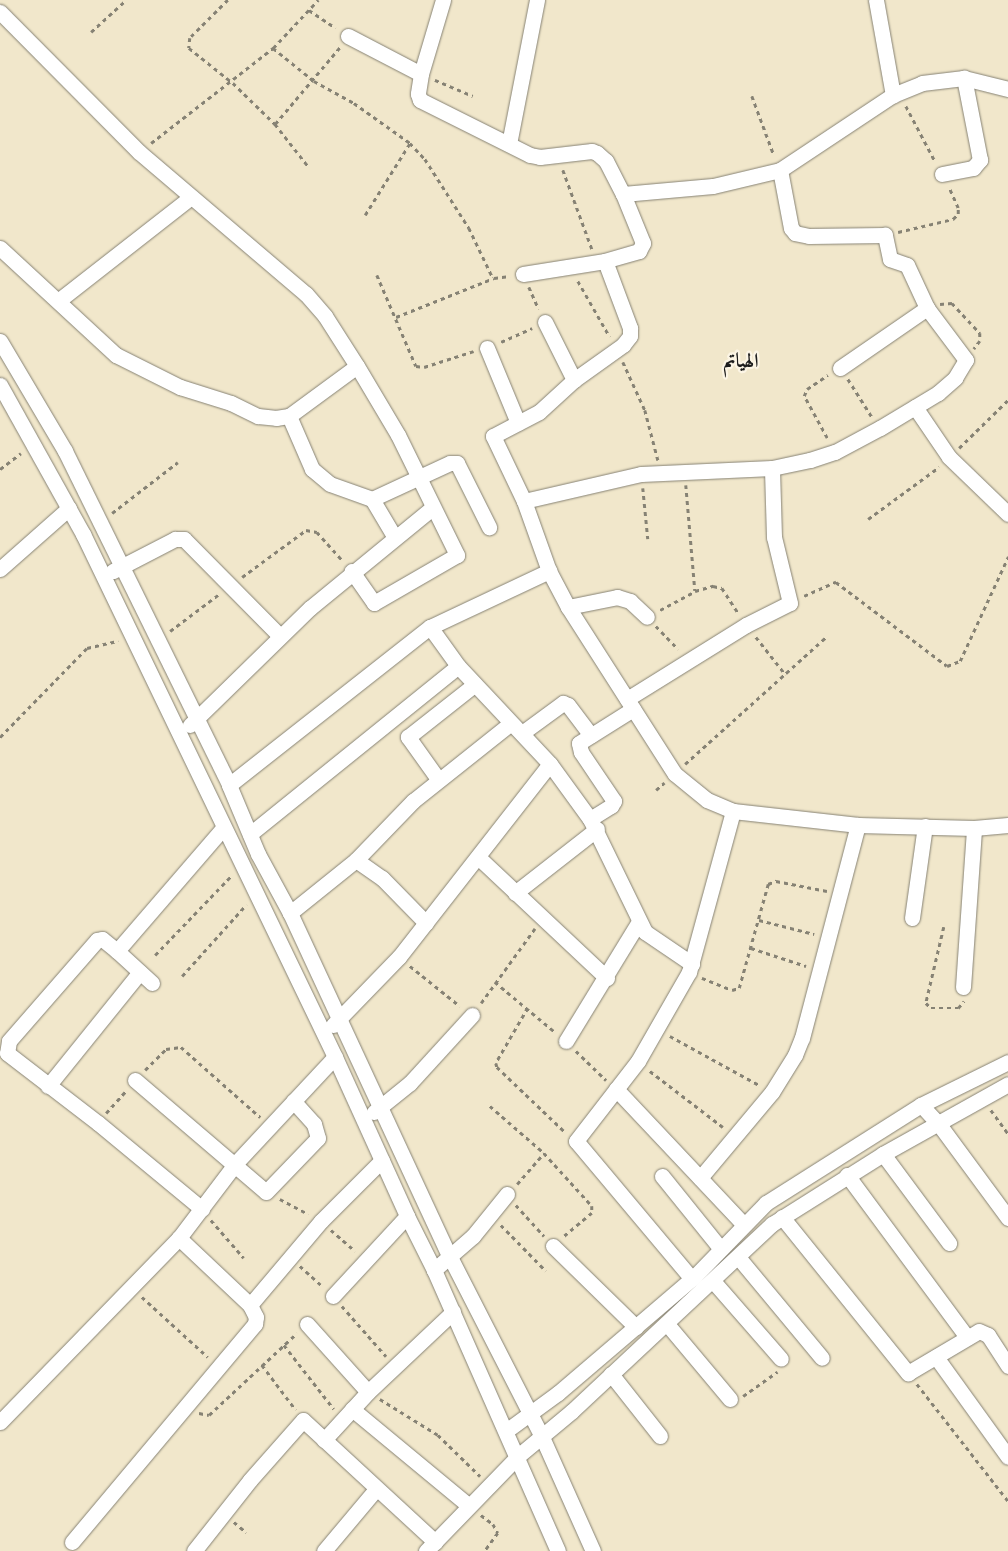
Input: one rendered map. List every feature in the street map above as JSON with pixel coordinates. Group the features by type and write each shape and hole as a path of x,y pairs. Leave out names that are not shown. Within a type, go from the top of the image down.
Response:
{"street":[{"path":"443,0 421,74 418,94 420,100 530,155 559,156 592,151 597,153 606,161 623,194 643,245 639,251 601,261 523,274"},
{"path":"509,144 537,0"},
{"path":"876,0 896,94"},
{"path":"0,12 140,152 306,294 326,316 357,366 419,478 432,508 456,549 456,557 374,603 352,571"},
{"path":"348,36 421,74"},
{"path":"942,174 973,168 980,160 964,78"},
{"path":"623,194 712,186 780,170 896,94 939,80 964,78 982,80 1008,89"},
{"path":"524,501 642,474 685,474 772,468 835,452 880,428 947,386 966,360 927,308 907,265 890,258 885,235 808,236 795,233 791,228 780,170"},
{"path":"58,301 191,197"},
{"path":"0,248 91,334 136,367 180,387 231,403 258,416 276,418 289,416 357,366"},
{"path":"601,261 630,328 630,336 617,349 574,380 556,400 493,436 524,501 549,571 568,607 675,774 707,800 733,811 858,825 974,828 1008,825"},
{"path":"840,368 927,308"},
{"path":"545,322 574,380"},
{"path":"0,340 65,451 122,566 229,785 250,834 290,913 450,1257 542,1437 593,1551"},
{"path":"487,348 518,422"},
{"path":"0,385 69,508 335,1057 453,1312 518,1456 558,1551"},
{"path":"914,407 949,457 1008,514"},
{"path":"289,416 303,452 320,478 372,499 394,536"},
{"path":"372,499 457,463 489,528"},
{"path":"515,893 593,824 614,801 579,748 580,743 689,661 746,625 790,603 774,537 772,468"},
{"path":"0,569 69,508"},
{"path":"180,734 280,636 352,571 394,536 432,508"},
{"path":"103,577 174,539 184,539 280,636"},
{"path":"229,785 430,627 549,571"},
{"path":"568,607 617,597 630,601 647,617"},
{"path":"430,627 458,666 550,764 593,824 638,923 661,945 690,968"},
{"path":"250,834 458,666"},
{"path":"438,779 408,737 475,684"},
{"path":"290,913 356,860 438,779 517,728 563,703 568,705 591,735"},
{"path":"323,1034 340,1019 398,957 550,764"},
{"path":"692,1278 576,1141 638,1061 690,968 733,811"},
{"path":"700,1178 785,1075 802,1038 838,893 858,825"},
{"path":"912,918 925,826"},
{"path":"117,951 223,828"},
{"path":"963,987 974,828"},
{"path":"478,857 541,919 607,978"},
{"path":"356,860 382,878 426,923"},
{"path":"566,1041 607,978 638,923"},
{"path":"152,983 102,939 97,940 9,1041 7,1046 10,1058 98,1123 202,1209"},
{"path":"48,1086 140,972"},
{"path":"363,1120 381,1107 434,1059 472,1015"},
{"path":"0,1422 179,1238 236,1163 269,1125 335,1057"},
{"path":"506,1431 530,1414 636,1327 692,1278 743,1224 796,1182 921,1105 1008,1062"},
{"path":"135,1080 236,1163 266,1192 318,1138 314,1124 293,1101"},
{"path":"194,1551 303,1420 376,1489 430,1546 518,1456 542,1437 667,1324 782,1217 847,1175 1008,1084"},
{"path":"616,1089 743,1224"},
{"path":"921,1105 938,1123 1008,1218"},
{"path":"883,1154 949,1243"},
{"path":"250,1305 321,1221 382,1160"},
{"path":"847,1175 967,1336"},
{"path":"662,1176 720,1248"},
{"path":"434,1270 450,1257 491,1215 507,1194"},
{"path":"334,1296 407,1216"},
{"path":"782,1217 908,1373 967,1336 985,1332 1008,1366"},
{"path":"72,1542 190,1404 254,1324 256,1317 250,1305 179,1238"},
{"path":"553,1246 636,1327"},
{"path":"738,1257 822,1358"},
{"path":"713,1281 781,1359"},
{"path":"324,1440 368,1392 453,1312"},
{"path":"307,1324 368,1392"},
{"path":"667,1324 730,1399"},
{"path":"936,1357 1008,1457"},
{"path":"611,1374 660,1436"},
{"path":"348,1415 468,1505"},
{"path":"324,1551 376,1489"}],"path":[{"path":"91,32 126,0"},
{"path":"228,0 188,44 191,53 232,83 275,124 308,166"},
{"path":"140,152 232,83 274,48 318,0"},
{"path":"275,124 314,81 348,36 309,10"},
{"path":"274,48 314,81 354,103 410,143 446,188 494,278 396,317"},
{"path":"421,74 473,96"},
{"path":"885,235 944,223 958,214 942,174 896,94"},
{"path":"752,96 780,170"},
{"path":"365,215 410,143"},
{"path":"559,156 601,261"},
{"path":"569,267 617,349 645,410 662,474"},
{"path":"378,275 414,364 420,368 487,348 545,322 523,274"},
{"path":"948,302 980,333 980,342 966,360"},
{"path":"835,452 804,396 806,389 840,368 880,428"},
{"path":"868,519 949,457 1008,400"},
{"path":"0,469 34,443"},
{"path":"100,522 178,462"},
{"path":"642,474 648,539"},
{"path":"685,474 695,591"},
{"path":"157,640 306,530 317,532 352,571"},
{"path":"790,603 836,582 947,666 960,661 964,654 1008,557"},
{"path":"689,661 647,617 695,591 713,586 722,588 746,625 786,675"},
{"path":"675,774 827,636"},
{"path":"0,737 87,648 132,637"},
{"path":"155,955 241,865"},
{"path":"690,968 735,990 742,984 766,886 772,882 838,893"},
{"path":"182,976 256,893"},
{"path":"398,957 472,1015 541,919"},
{"path":"758,920 828,937"},
{"path":"944,927 927,1005 958,1008 964,1004 963,987"},
{"path":"751,948 819,970"},
{"path":"496,982 528,1008 496,1063 498,1070 576,1141"},
{"path":"657,1029 772,1092"},
{"path":"98,1123 162,1051 181,1047 269,1125"},
{"path":"638,1061 734,1135"},
{"path":"982,1098 1008,1134"},
{"path":"490,1106 544,1153 593,1209 553,1246 507,1194 544,1153"},
{"path":"266,1192 321,1221 365,1261"},
{"path":"202,1209 244,1258"},
{"path":"491,1215 546,1271"},
{"path":"289,1257 334,1296 395,1366"},
{"path":"132,1287 219,1367"},
{"path":"190,1404 201,1416 209,1415 284,1345 348,1415"},
{"path":"730,1399 737,1400 781,1369 781,1359"},
{"path":"262,1364 303,1420"},
{"path":"908,1373 1008,1501"},
{"path":"368,1392 413,1416 438,1435 488,1485"},
{"path":"468,1505 497,1529 496,1538 485,1551"}],"district":[{"name":"الهياتم","path":"741,361"}]}
